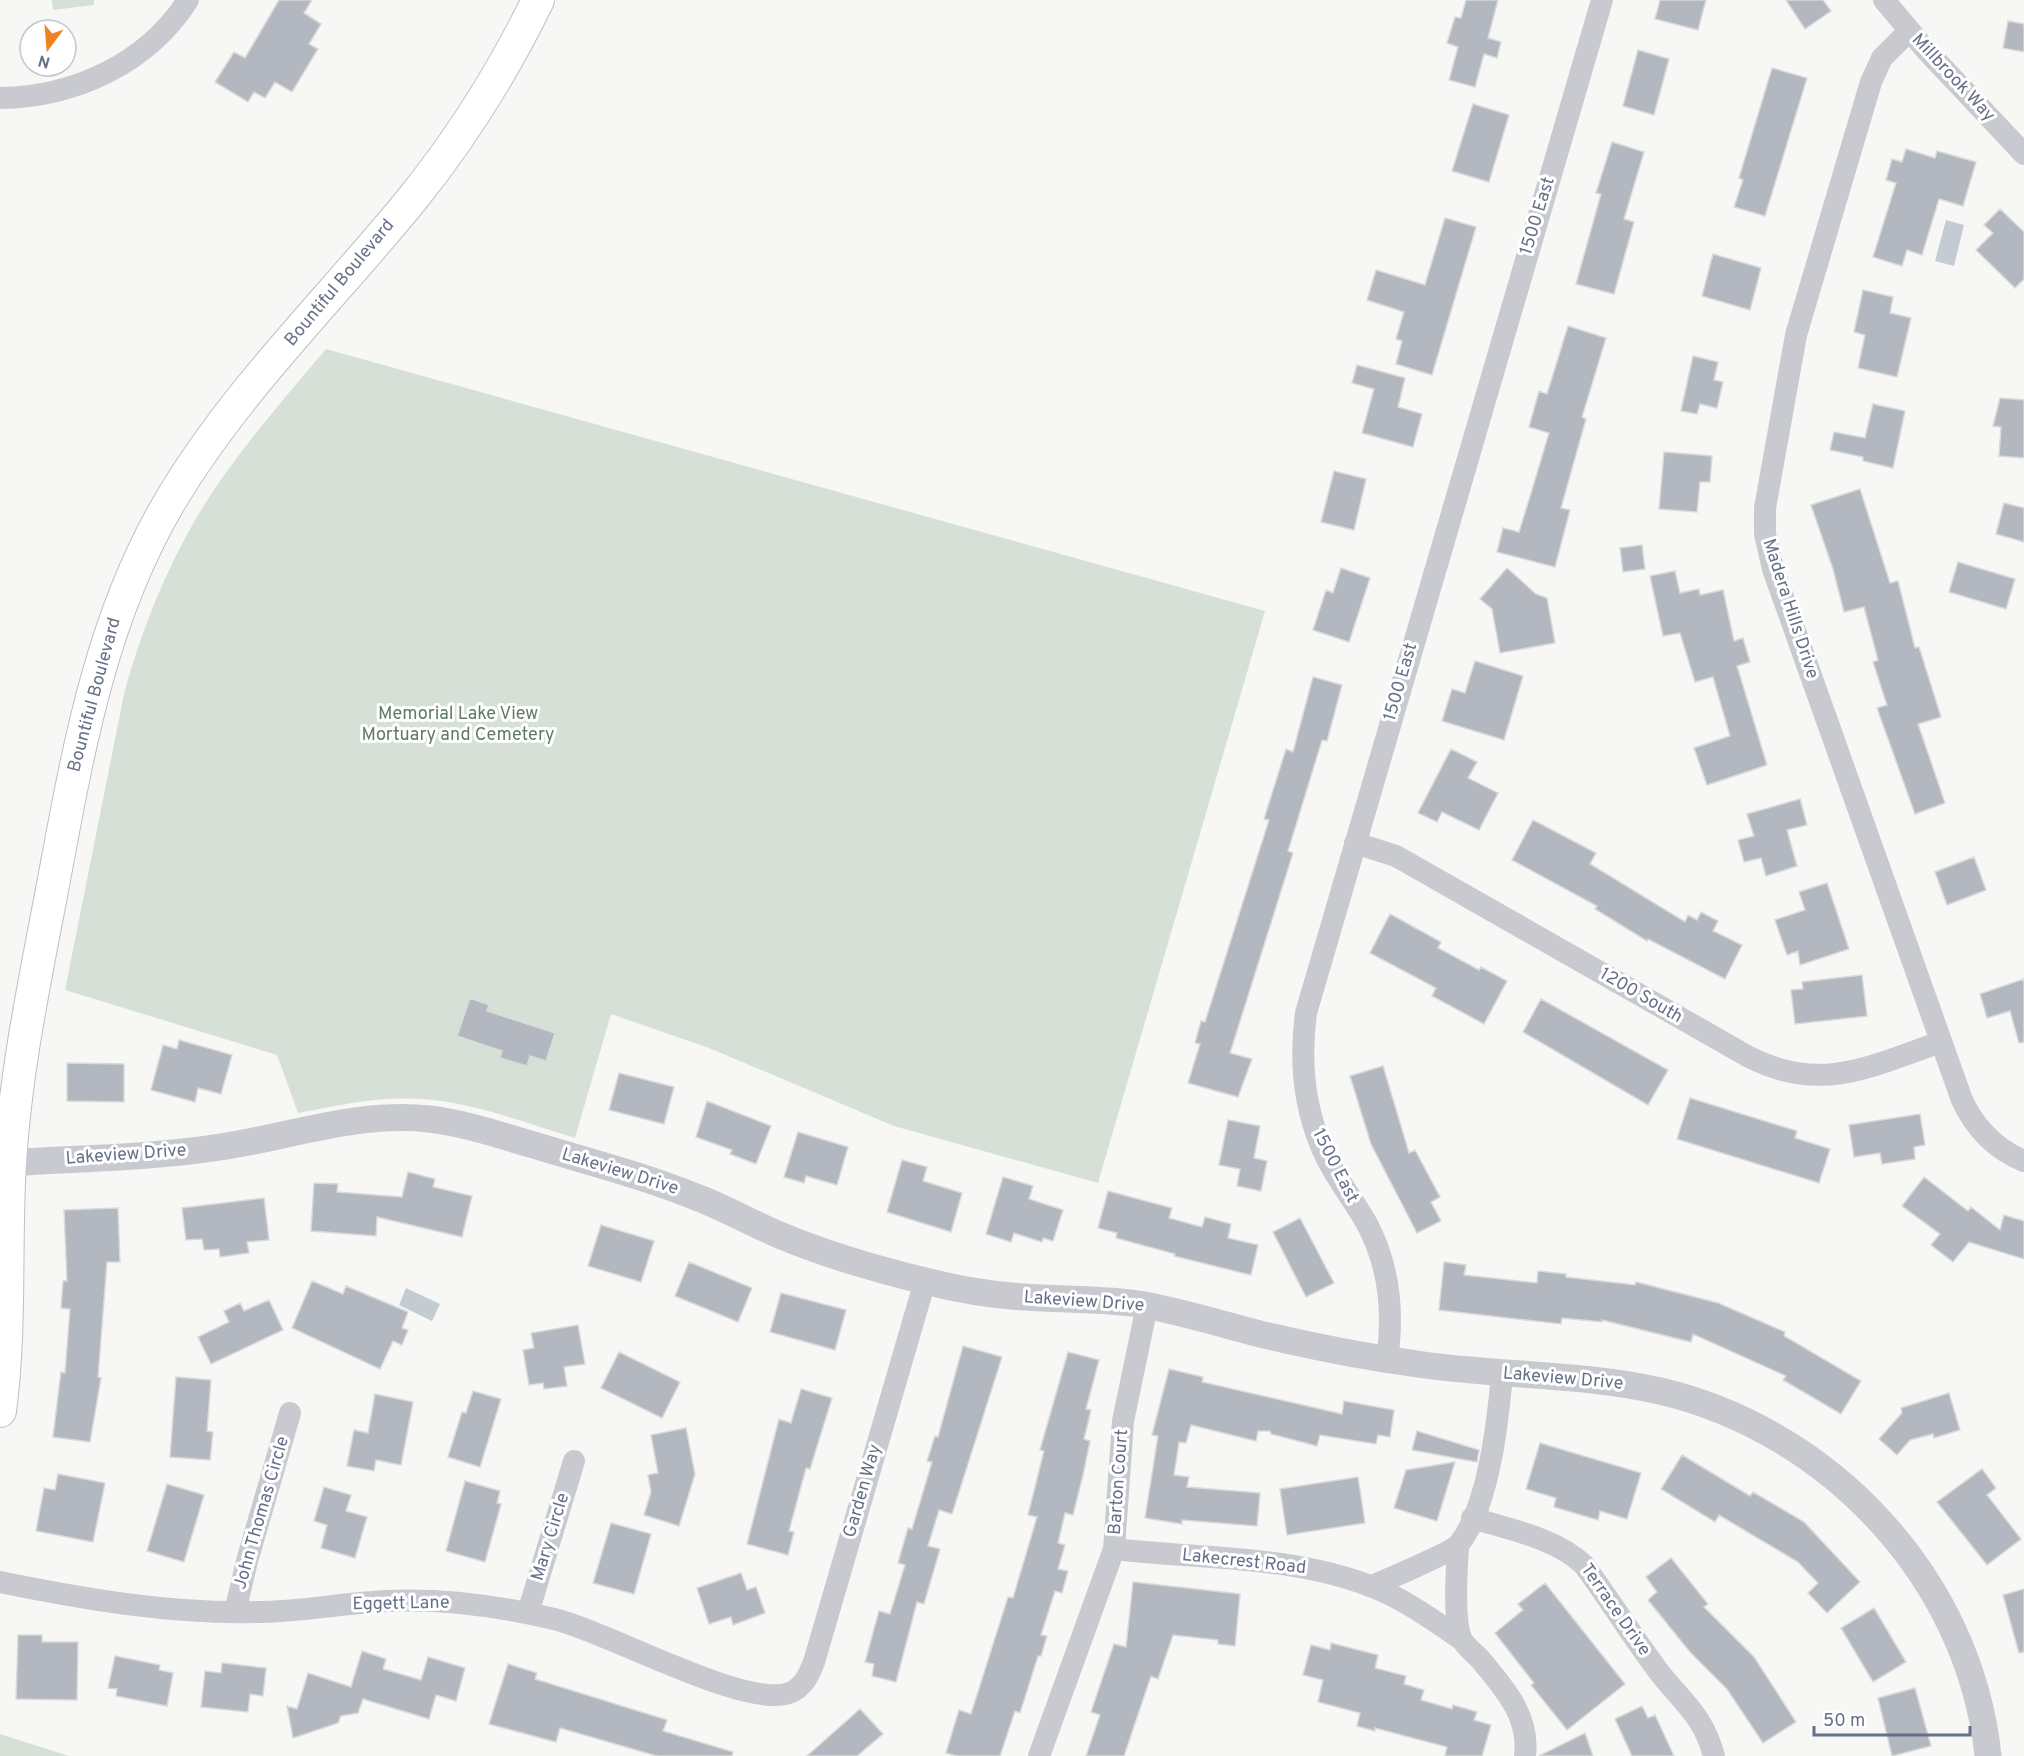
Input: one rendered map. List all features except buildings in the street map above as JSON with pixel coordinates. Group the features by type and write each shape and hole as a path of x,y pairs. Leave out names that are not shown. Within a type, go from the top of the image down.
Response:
{"main road":[{"name":"Bountiful Boulevard","path":"0,1411 7,1323 10,1163 21,1057 77,759 96,677 127,586 169,503 214,434 445,157 488,92 538,0"}],"street":[{"path":"0,98 56,92 112,70 144,50 160,36 188,0"},
{"name":"1500 East","path":"1387,1360 1391,1308 1383,1263 1365,1221 1320,1145 1308,1102 1302,1041 1312,985 1602,0"},
{"name":"Millbrook Way","path":"1884,0 1909,31 2024,154"},
{"name":"Madera Hills Drive","path":"1909,31 1875,69 1806,296 1787,375 1765,521 1767,547 1941,1042 1969,1115 1990,1141 2024,1161"},
{"name":"1200 South","path":"1354,843 1396,856 1749,1057 1783,1072 1820,1077 1839,1075 1941,1042"},
{"name":"Lakeview Drive","path":"10,1163 177,1153 245,1143 359,1120 401,1117 433,1119 515,1140 667,1186 718,1206 799,1243 925,1281 1003,1296 1114,1300 1147,1305 1275,1337 1387,1360 1502,1374 1613,1383 1689,1399 1762,1428 1830,1473 1886,1528 1916,1564 1942,1608 1972,1679 1988,1756"},
{"name":"Garden Way","path":"789,1693 805,1681 814,1662 925,1281"},
{"name":"Barton Court","path":"1039,1756 1114,1549 1123,1421 1147,1305"},
{"path":"1461,1639 1457,1606 1458,1545 1472,1518 1492,1454 1502,1374"},
{"name":"John Thomas Circle","path":"236,1612 247,1561 290,1413"},
{"name":"Mary Circle","path":"528,1613 574,1461"},
{"name":"Terrace Drive","path":"1472,1518 1540,1540 1576,1557 1584,1565 1661,1675 1690,1706 1702,1723 1714,1756"},
{"path":"1372,1586 1458,1545"},
{"name":"Lakecrest Road","path":"1114,1549 1270,1562 1372,1586 1461,1639 1506,1691 1518,1709 1526,1733 1525,1756"},
{"name":"Eggett Lane","path":"0,1582 131,1605 236,1612 415,1600 470,1604 528,1613 589,1629 680,1669 750,1691 769,1695 789,1693"}],"green space":[{"path":"52,0 94,0 94,5 53,10"},
{"name":"Memorial Lake View Mortuary and Cemetery","path":"326,349 1265,611 1098,1183 894,1126 709,1048 611,1014 575,1138 460,1104 421,1099 374,1100 298,1113 277,1055 65,990 124,694 153,608 178,552 208,499 249,442"},
{"path":"0,1734 69,1756 0,1756"}],"shaded area":[{"path":"1946,220 1964,225 1954,266 1935,261"},
{"path":"406,1288 440,1304 432,1321 399,1305"}]}
